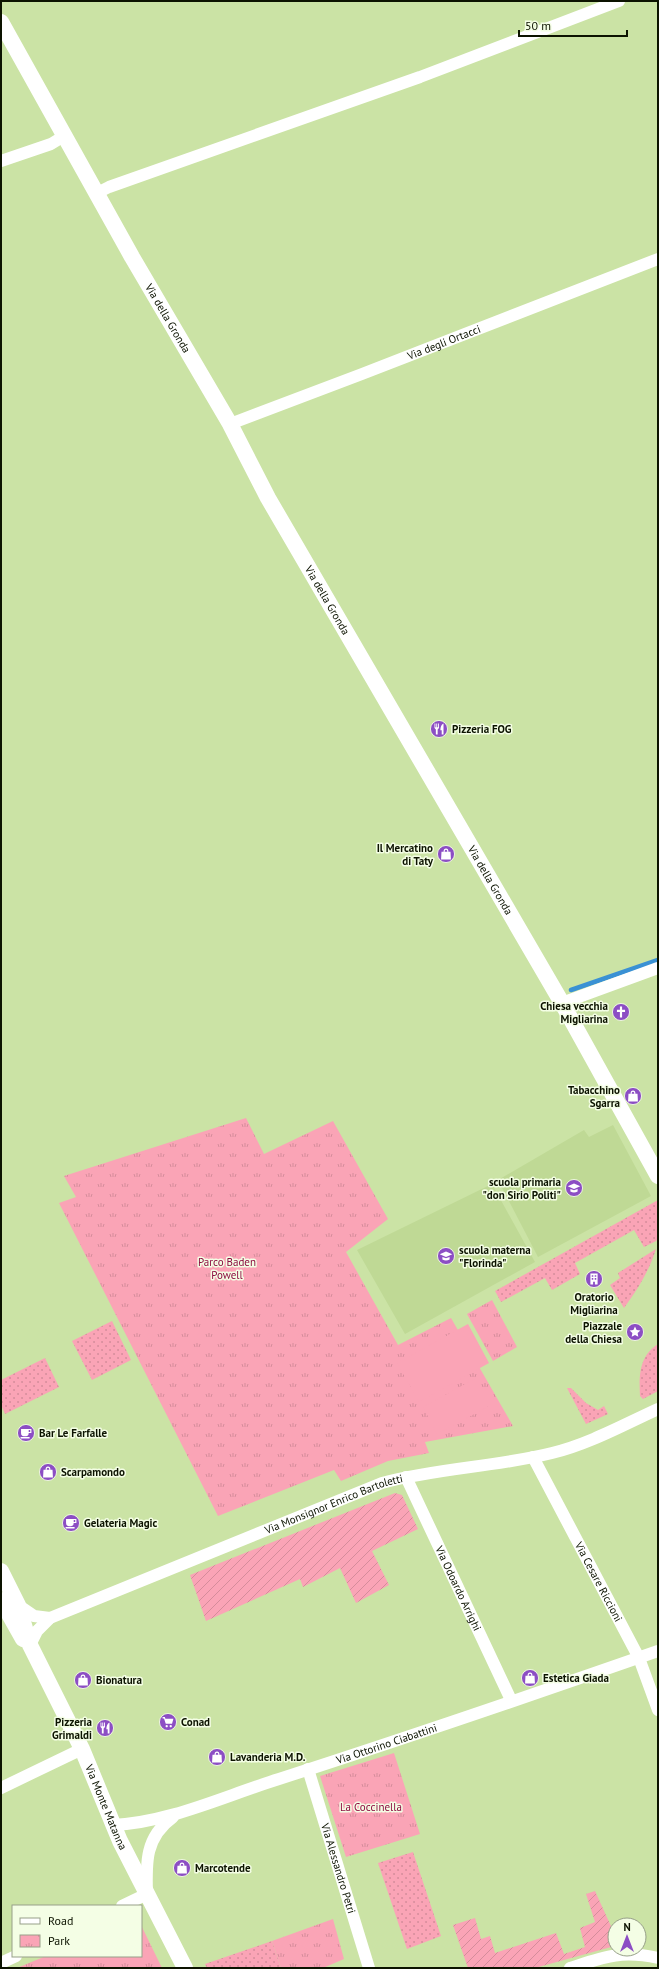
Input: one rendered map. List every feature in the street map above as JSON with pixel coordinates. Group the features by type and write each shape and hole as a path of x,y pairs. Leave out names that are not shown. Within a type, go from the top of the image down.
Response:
{"street":[{"path":"97,193 109,187 427,75 619,1"},
{"name":"Via della Gronda","path":"1,22 64,136 230,424 268,498 562,1003 658,1176"},
{"path":"1,161 52,144 64,136"},
{"name":"Via degli Ortacci","path":"230,424 658,259"},
{"path":"562,1003 658,968"},
{"name":"Via Monsignor Enrico Bartoletti","path":"30,1645 37,1631 50,1618 382,1483 406,1477 533,1457 590,1441 658,1409"},
{"name":"Via Cesare Riccioni","path":"533,1457 640,1658 658,1710"},
{"name":"Via Odoardo Arrighi","path":"406,1477 511,1700"},
{"name":"Via Monte Matanna","path":"1,1571 6,1604 20,1635 30,1645 82,1749 113,1825 185,1968"},
{"path":"6,1604 34,1616 50,1618"},
{"name":"Via Ottorino Ciabattini","path":"113,1825 175,1816 251,1788 658,1651"},
{"path":"1,1788 82,1749"},
{"name":"Via Alessandro Petri","path":"308,1769 369,1968"},
{"path":"124,1905 148,1894 146,1874 151,1846 159,1828 175,1816"},
{"path":"570,1968 617,1954 636,1954 658,1958"},
{"path":"1,1963 14,1957"}],"shaded area":[{"name":"scuola primaria \"don Sirio Politi\"","path":"613,1125 651,1196 538,1257 498,1180 584,1130 589,1137"},
{"name":"scuola materna \"Florinda\"","path":"492,1184 535,1262 405,1334 357,1250"}],"green space":[{"name":"Parco Baden Powell","path":"246,1118 264,1154 333,1121 388,1219 346,1252 398,1345 451,1318 513,1426 425,1442 429,1453 388,1461 341,1481 334,1470 218,1516 59,1203 76,1197 64,1176"},
{"path":"658,1200 658,1238 656,1241 644,1247 634,1230 575,1263 580,1274 552,1290 545,1278 501,1302 495,1291"},
{"path":"656,1249 643,1280 624,1308 610,1285 620,1278 618,1273"},
{"path":"492,1300 517,1347 493,1361 467,1314"},
{"path":"112,1321 131,1360 92,1380 72,1341"},
{"path":"468,1324 489,1363 419,1402 397,1363"},
{"path":"658,1344 658,1391 643,1399 640,1396 640,1374 647,1354"},
{"path":"45,1358 59,1387 5,1414 1,1405 1,1380"},
{"path":"476,1378 491,1405 437,1434 423,1407"},
{"path":"567,1388 571,1388 586,1403 598,1410 604,1406 608,1414 586,1424"},
{"path":"395,1493 402,1495 418,1529 372,1551 389,1585 356,1603 340,1568 303,1587 300,1579 206,1621 190,1575"},
{"name":"La Coccinella","path":"394,1753 420,1834 346,1857 320,1776"},
{"path":"413,1852 441,1936 407,1949 378,1863"},
{"path":"595,1891 607,1917 607,1948 535,1968 468,1968 453,1925 475,1918 481,1939 490,1936 495,1953 556,1933 564,1954 585,1947 580,1928 595,1922 586,1894"},
{"path":"333,1919 344,1959 323,1968 281,1968 272,1941"},
{"path":"142,1927 162,1968 17,1968 44,1957 142,1957"},
{"path":"272,1941 281,1968 207,1968 205,1964"}],"waterway":[{"path":"571,990 658,960"}],"place":[{"name":"Pizzeria FOG","path":"439,729"},
{"name":"Il Mercatino di Taty","path":"446,854"},
{"name":"Chiesa vecchia Migliarina","path":"621,1012"},
{"name":"Tabacchino Sgarra","path":"633,1096"},
{"name":"scuola primaria \"don Sirio Politi\"","path":"574,1188"},
{"name":"scuola materna \"Florinda\"","path":"446,1256"},
{"name":"Oratorio Migliarina","path":"594,1279"},
{"name":"Piazzale della Chiesa","path":"635,1332"},
{"name":"Bar Le Farfalle","path":"26,1433"},
{"name":"Scarpamondo","path":"48,1472"},
{"name":"Gelateria Magic","path":"71,1523"},
{"name":"Estetica Giada","path":"530,1678"},
{"name":"Bionatura","path":"83,1680"},
{"name":"Conad","path":"168,1722"},
{"name":"Pizzeria Grimaldi","path":"105,1728"},
{"name":"Lavanderia M.D.","path":"217,1757"},
{"name":"Marcotende","path":"182,1868"}]}
